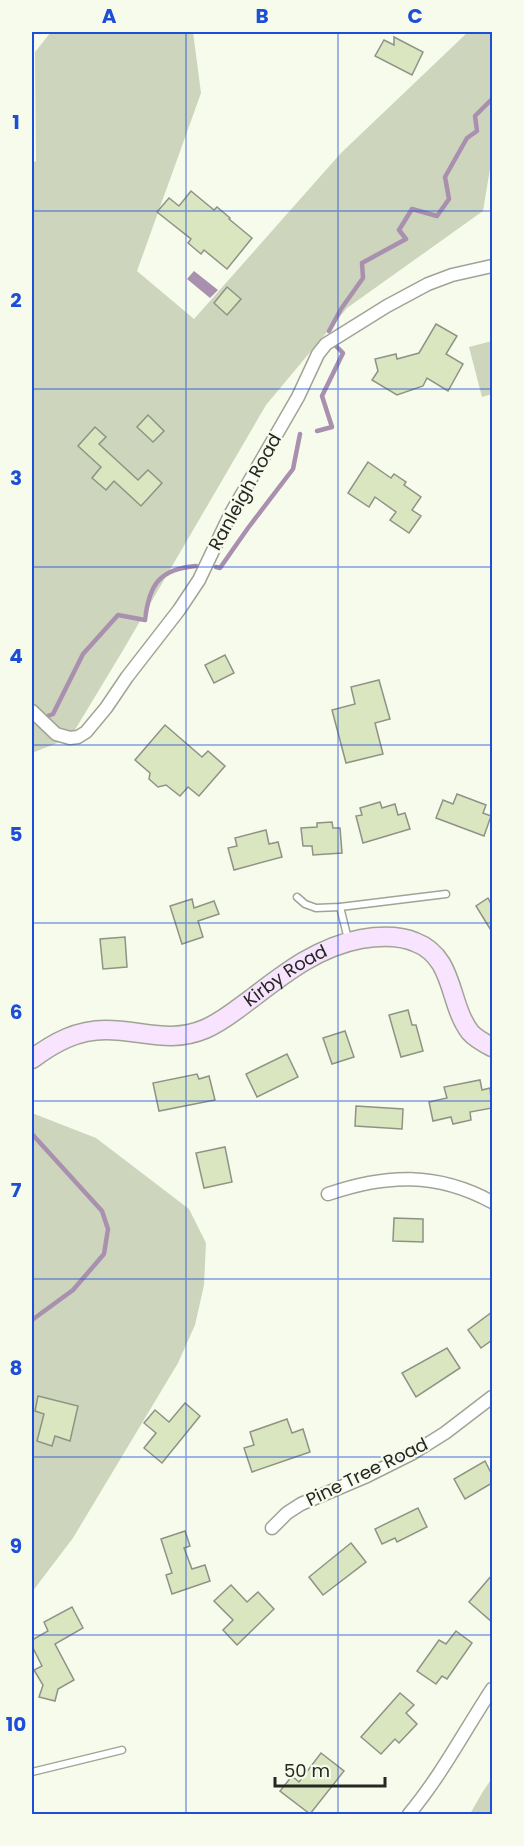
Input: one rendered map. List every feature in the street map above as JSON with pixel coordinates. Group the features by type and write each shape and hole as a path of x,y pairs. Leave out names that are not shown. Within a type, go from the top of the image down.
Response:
{"main road":[{"name":"Kirby Road","path":"32,1059 65,1038 93,1031 107,1030 166,1037 196,1033 217,1023 304,960 349,942 379,937 407,939 425,947 439,960 446,970 460,1012 470,1031 492,1047"}],"street":[{"name":"Ranleigh Road","path":"32,711 56,734 69,738 78,737 86,732 106,708 199,580 230,515 298,397 318,354 326,345 387,306 428,284 452,275 492,266"},
{"path":"328,1194 357,1184 382,1179 409,1179 435,1181 492,1202"},
{"name":"Pine Tree Road","path":"272,1528 287,1513 301,1504 367,1476 413,1453 445,1433 492,1397"},
{"path":"409,1815 431,1786 492,1689"}],"lane":[{"path":"297,897 305,904 316,908 446,894"},
{"path":"340,907 349,942"},
{"path":"32,1772 122,1750"}],"green space":[{"path":"51,32 193,32 201,93 137,271 194,319 341,153 468,32 492,32 492,157 483,211 347,308 266,405 70,738 32,753 32,163 36,161 35,52"},
{"path":"492,341 492,394 482,397 469,347"},
{"path":"32,1113 96,1138 189,1209 206,1243 204,1285 195,1325 178,1363 73,1538 32,1592"},
{"path":"492,1778 492,1814 470,1814 482,1793"}],"shaded area":[{"path":"194,271 218,290 210,298 187,279"}],"building":[{"path":"394,37 423,52 412,75 375,56 384,40 394,45"},
{"path":"191,191 214,210 217,207 252,238 227,269 204,250 201,254 188,243 191,239 157,212 169,198 179,206"},
{"path":"227,287 241,299 227,315 214,303"},
{"path":"436,324 457,336 446,354 463,364 448,391 427,378 423,386 397,395 372,380 378,371 375,359 396,354 397,359 419,353"},
{"path":"148,415 164,431 153,442 137,427"},
{"path":"95,427 106,437 99,444 138,480 148,470 162,483 141,506 114,481 106,490 92,478 101,467 78,446"},
{"path":"368,462 391,478 394,474 406,482 404,485 421,497 412,510 421,516 409,533 390,520 396,512 375,497 369,507 348,493"},
{"path":"225,655 234,673 214,683 205,665"},
{"path":"379,680 390,719 375,723 383,754 346,763 332,710 355,704 351,687"},
{"path":"165,725 202,757 208,751 225,766 199,796 188,787 180,796 166,785 158,787 149,779 150,773 135,760"},
{"path":"457,794 486,805 483,813 491,816 484,836 436,818 443,800 453,804"},
{"path":"380,802 382,808 395,804 398,815 405,813 410,829 363,843 356,816 362,815 360,808"},
{"path":"332,822 333,828 340,828 342,853 313,855 312,846 303,846 301,828 317,827 317,823"},
{"path":"266,830 269,844 278,842 282,857 234,870 228,848 237,846 235,838"},
{"path":"488,898 492,906 492,932 476,906"},
{"path":"192,899 194,908 214,901 219,914 198,921 203,937 182,944 170,906"},
{"path":"125,937 127,967 103,969 100,939"},
{"path":"408,1010 412,1025 416,1025 423,1051 401,1057 389,1015"},
{"path":"345,1031 354,1057 332,1064 323,1038"},
{"path":"287,1054 298,1077 257,1097 246,1074"},
{"path":"197,1074 199,1079 209,1076 215,1100 159,1111 153,1083"},
{"path":"480,1080 482,1090 490,1088 492,1108 470,1112 471,1120 453,1124 451,1117 433,1121 429,1102 447,1098 444,1087"},
{"path":"356,1106 403,1109 402,1129 355,1126"},
{"path":"225,1147 232,1182 204,1188 196,1153"},
{"path":"394,1218 423,1219 423,1242 393,1241"},
{"path":"492,1312 492,1340 481,1348 468,1330"},
{"path":"447,1348 460,1368 416,1397 402,1373"},
{"path":"38,1396 78,1406 70,1441 55,1436 52,1446 37,1441 44,1414 35,1411"},
{"path":"185,1403 200,1416 162,1463 144,1448 156,1433 144,1423 155,1410 169,1422"},
{"path":"287,1419 292,1433 303,1429 310,1452 252,1472 244,1448 254,1445 250,1432"},
{"path":"485,1461 492,1475 492,1483 465,1499 454,1479"},
{"path":"418,1508 427,1527 397,1542 395,1538 382,1544 375,1529"},
{"path":"185,1531 190,1546 184,1548 192,1569 205,1565 210,1581 172,1594 166,1575 172,1573 161,1539"},
{"path":"351,1543 366,1562 323,1595 309,1577"},
{"path":"492,1575 492,1622 469,1602"},
{"path":"231,1585 247,1602 258,1592 274,1609 237,1645 223,1630 233,1620 214,1601"},
{"path":"72,1607 83,1628 55,1644 74,1680 58,1689 55,1701 39,1697 43,1685 34,1670 42,1666 32,1646 32,1640 48,1631 44,1622"},
{"path":"456,1631 472,1643 447,1679 442,1676 436,1684 417,1671 439,1640 446,1644"},
{"path":"400,1693 414,1705 406,1713 417,1724 399,1743 395,1739 381,1754 361,1737"},
{"path":"321,1753 344,1771 310,1814 280,1791 292,1776 299,1782"}],"waterway":[{"path":"329,331 363,278 362,263 406,239 399,230 412,209 437,216 449,199 445,177 467,138 477,131 475,116 492,99"},
{"path":"317,431 332,427 322,396 343,353 336,346"},
{"path":"216,567 220,568 293,469 300,434"},
{"path":"48,716 53,714 83,654 118,615 145,620 149,597 158,581 173,571 196,566"},
{"path":"32,1134 102,1211 108,1229 104,1254 73,1290 32,1320"}]}
